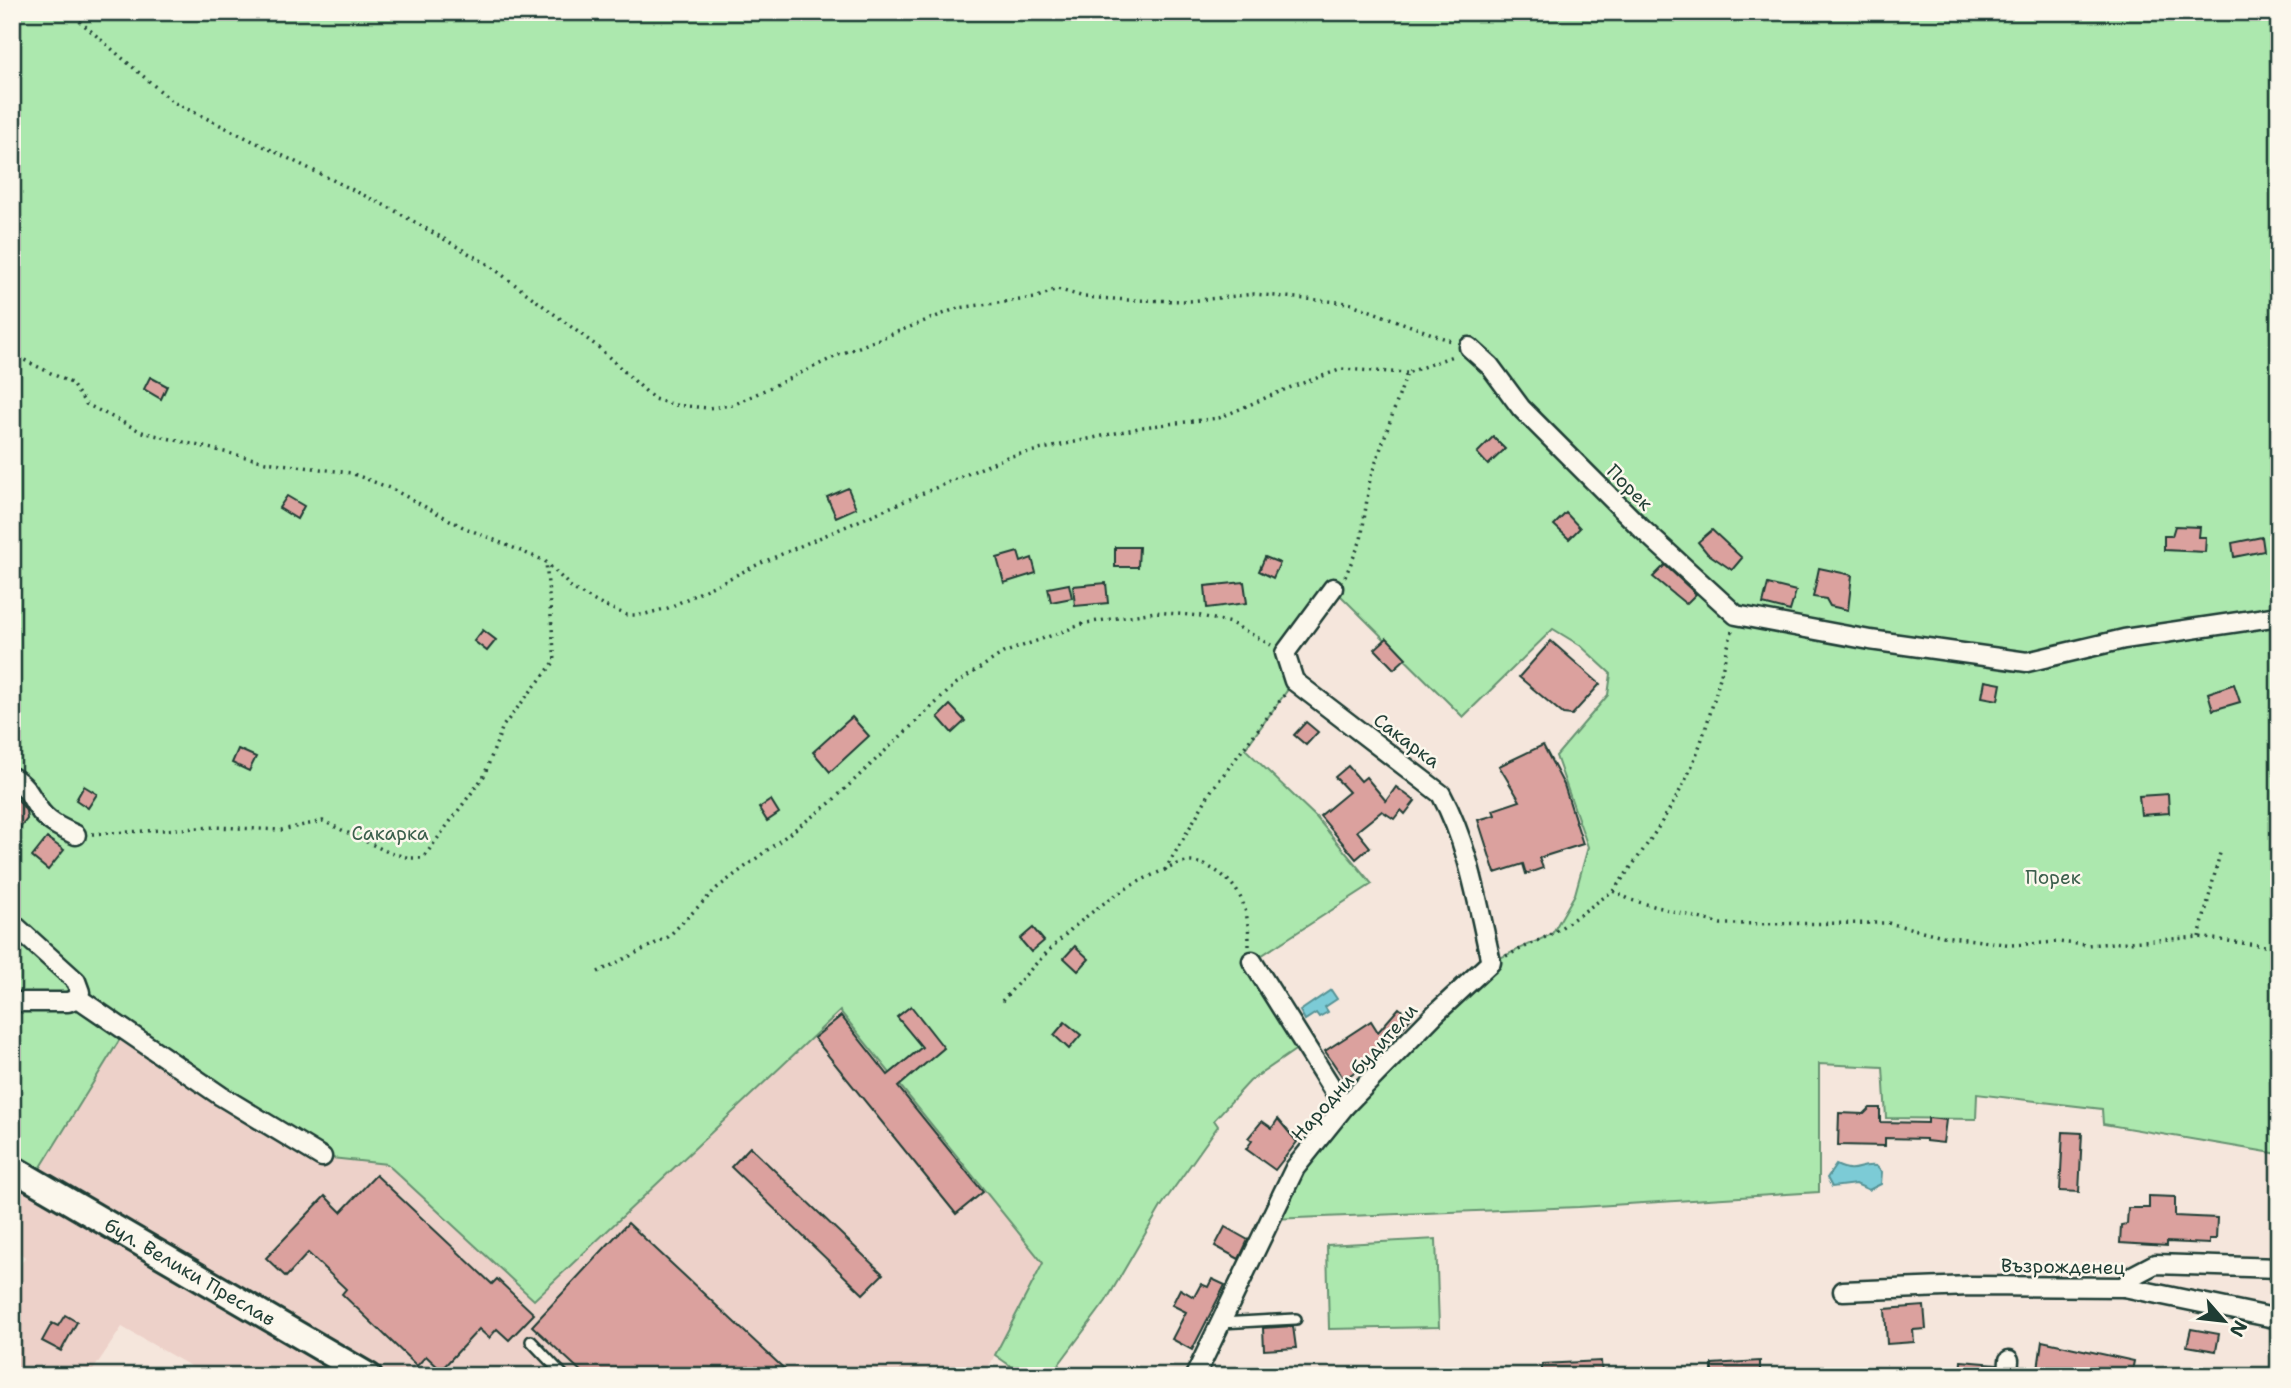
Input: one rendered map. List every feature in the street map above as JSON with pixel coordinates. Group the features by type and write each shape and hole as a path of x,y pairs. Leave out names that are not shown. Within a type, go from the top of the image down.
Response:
{"main road":[{"name":"бул. Велики Преслав","path":"12,1168 369,1376"}],"street":[{"name":"Порек","path":"1469,347 1490,366 1521,408 1642,528 1736,615"},
{"path":"1294,681 1285,653 1333,588"},
{"path":"1736,615 1870,640 2027,662 2124,639 2279,616"},
{"name":"Сакарка","path":"1294,681 1441,793 1454,818 1466,854 1491,962"},
{"path":"12,777 26,786 38,809 53,824 76,835"},
{"path":"12,923 76,981 80,992 78,998 68,1002 12,1002"},
{"path":"1252,961 1344,1107"},
{"name":"Народни будители","path":"1195,1376 1295,1168 1344,1107 1436,1013 1491,962"},
{"path":"78,998 221,1097 322,1157"},
{"path":"2124,1287 2134,1275 2155,1264 2279,1268"},
{"name":"Възрожденец","path":"1843,1291 1970,1286 2124,1287 2279,1319"}],"lane":[{"path":"1219,1323 1296,1319"},
{"path":"531,1341 564,1376"}],"path":[{"path":"69,12 173,102 392,209 489,265 598,347 654,400 708,408 733,405 841,354 958,308 1035,298 1057,289 1084,297 1128,300 1190,301 1254,294 1349,303 1469,347"},
{"path":"12,354 71,383 86,404 142,432 266,462 351,473 392,489 463,527 545,561 573,589 627,615 642,615 668,608 761,563 1007,457 1143,427 1219,418 1286,389 1342,369 1407,373 1443,361 1469,347"},
{"path":"1333,588 1347,575 1361,540 1370,479 1407,373"},
{"path":"76,835 215,827 281,830 323,821 390,853 410,859 423,858 485,776 503,726 555,661 545,561"},
{"path":"598,972 667,937 717,888 830,803 957,683 1003,653 1086,623 1155,612 1201,616 1231,623 1285,653"},
{"path":"1491,962 1552,934 1614,891 1643,852 1687,776 1712,709 1736,615"},
{"path":"1166,870 1211,791 1294,681"},
{"path":"2199,937 2221,849"},
{"path":"1002,1001 1045,952 1095,909 1142,879 1187,862 1210,866 1236,886 1249,918 1252,961"},
{"path":"1614,891 1631,900 1721,924 1888,923 1942,936 2012,945 2058,942 2086,945 2199,937 2279,948"}],"shaded area":[{"path":"840,1011 1043,1263 984,1376 208,1376 122,1327 89,1376 12,1376 12,1280 25,1257 12,1247 12,1189 33,1180 126,1030 322,1157 387,1164 534,1300"}],"green space":[{"path":"12,12 2279,12 2279,1154 2103,1124 2102,1109 1977,1094 1976,1119 1886,1118 1883,1067 1819,1064 1819,1192 1579,1207 1272,1219 1295,1168 1491,962 1552,934 1575,894 1588,847 1556,756 1608,695 1611,674 1581,646 1553,629 1463,717 1333,588 1285,653 1294,681 1245,749 1316,817 1372,884 1253,961 1304,1044 1250,1081 1214,1120 1218,1126 1162,1205 1106,1301 1050,1376 1025,1376 995,1355 1043,1263 840,1011 534,1300 387,1164 322,1157 125,1031 33,1180 12,1168"},
{"path":"1436,1239 1439,1327 1329,1329 1327,1245"}],"water":[{"path":"1331,990 1337,999 1325,1007 1328,1012 1319,1017 1316,1013 1305,1020 1300,1011"},
{"path":"1836,1165 1848,1169 1876,1166 1882,1172 1881,1184 1869,1190 1856,1184 1832,1187 1827,1178"}],"building":[{"path":"150,377 167,386 161,399 144,389"},
{"path":"1493,437 1505,449 1488,465 1477,453"},
{"path":"848,488 856,508 836,517 827,497"},
{"path":"287,496 304,506 297,519 279,508"},
{"path":"1566,513 1580,528 1569,539 1554,525"},
{"path":"2175,526 2200,527 2199,537 2206,537 2205,552 2164,550 2164,536 2172,536"},
{"path":"1712,530 1742,558 1732,570 1707,553 1698,542"},
{"path":"2262,537 2264,551 2234,557 2232,543"},
{"path":"1115,547 1139,547 1138,567 1115,567"},
{"path":"1018,552 1021,562 1032,558 1036,573 1004,583 997,558"},
{"path":"1265,557 1280,563 1273,578 1259,571"},
{"path":"1665,565 1696,594 1686,604 1653,577"},
{"path":"1819,568 1852,575 1848,610 1830,606 1826,599 1813,597"},
{"path":"1244,582 1247,603 1207,608 1205,586"},
{"path":"1106,583 1108,603 1075,606 1073,586"},
{"path":"1069,584 1072,598 1051,602 1048,588"},
{"path":"1768,584 1796,591 1790,611 1763,604"},
{"path":"483,630 496,640 487,651 474,641"},
{"path":"1387,638 1406,658 1394,669 1375,649"},
{"path":"1551,641 1600,684 1572,715 1563,714 1519,677"},
{"path":"1985,681 2001,684 1998,700 1982,697"},
{"path":"2234,684 2240,702 2213,710 2208,693"},
{"path":"950,705 965,721 952,733 938,717"},
{"path":"852,717 869,736 830,772 813,752"},
{"path":"1306,722 1318,732 1306,745 1294,735"},
{"path":"1543,745 1564,785 1583,844 1539,858 1543,868 1526,874 1523,864 1495,873 1478,820 1495,815 1493,810 1520,801 1499,766"},
{"path":"238,749 256,757 249,771 232,763"},
{"path":"1348,766 1361,781 1366,777 1386,801 1396,787 1415,801 1405,814 1401,810 1394,819 1382,811 1357,831 1370,847 1356,859 1320,816 1349,792 1335,777"},
{"path":"84,786 97,794 88,808 76,800"},
{"path":"12,791 26,811 27,819 12,838"},
{"path":"2168,794 2169,813 2141,815 2139,796"},
{"path":"771,800 779,813 767,821 759,808"},
{"path":"47,838 64,850 48,870 32,857"},
{"path":"1033,928 1044,941 1031,952 1020,939"},
{"path":"1075,946 1089,959 1078,971 1064,958"},
{"path":"911,1006 944,1048 898,1087 983,1192 956,1214 814,1038 841,1016 888,1075 922,1047 897,1017"},
{"path":"1399,1008 1411,1018 1377,1057 1344,1079 1325,1051 1371,1021 1378,1032"},
{"path":"1065,1022 1081,1035 1069,1049 1054,1035"},
{"path":"1870,1108 1880,1108 1880,1122 1928,1123 1928,1118 1946,1120 1943,1143 1926,1139 1885,1138 1885,1146 1838,1145 1839,1113 1864,1114"},
{"path":"1278,1119 1297,1142 1275,1170 1246,1149 1252,1141 1248,1138 1262,1121 1272,1128"},
{"path":"2063,1132 2082,1133 2079,1192 2060,1191"},
{"path":"750,1147 883,1274 863,1294 731,1167"},
{"path":"376,1175 492,1284 497,1279 534,1314 509,1340 497,1329 489,1338 479,1329 441,1370 426,1356 417,1366 342,1294 346,1289 308,1253 286,1277 266,1258 325,1196 341,1212"},
{"path":"2149,1196 2175,1197 2175,1216 2217,1218 2216,1239 2209,1239 2209,1244 2167,1242 2167,1246 2120,1243 2121,1225 2127,1224 2128,1208 2149,1208"},
{"path":"628,1223 792,1376 586,1376 532,1326"},
{"path":"1225,1227 1248,1240 1239,1259 1215,1246"},
{"path":"1212,1279 1225,1285 1192,1350 1172,1339 1186,1312 1172,1305 1180,1289 1194,1297 1201,1284 1208,1287"},
{"path":"1924,1306 1926,1329 1913,1330 1914,1342 1887,1344 1885,1309"},
{"path":"65,1315 77,1322 61,1351 42,1341 52,1323 58,1326"},
{"path":"1293,1326 1296,1348 1264,1350 1263,1328"},
{"path":"2191,1329 2219,1334 2216,1351 2187,1346"},
{"path":"2042,1341 2134,1361 2131,1376 2037,1376"},
{"path":"1601,1361 1602,1376 1542,1376 1542,1364"},
{"path":"1760,1361 1760,1376 1712,1376 1712,1364"},
{"path":"1961,1361 1997,1364 1997,1376 1960,1376"}]}
